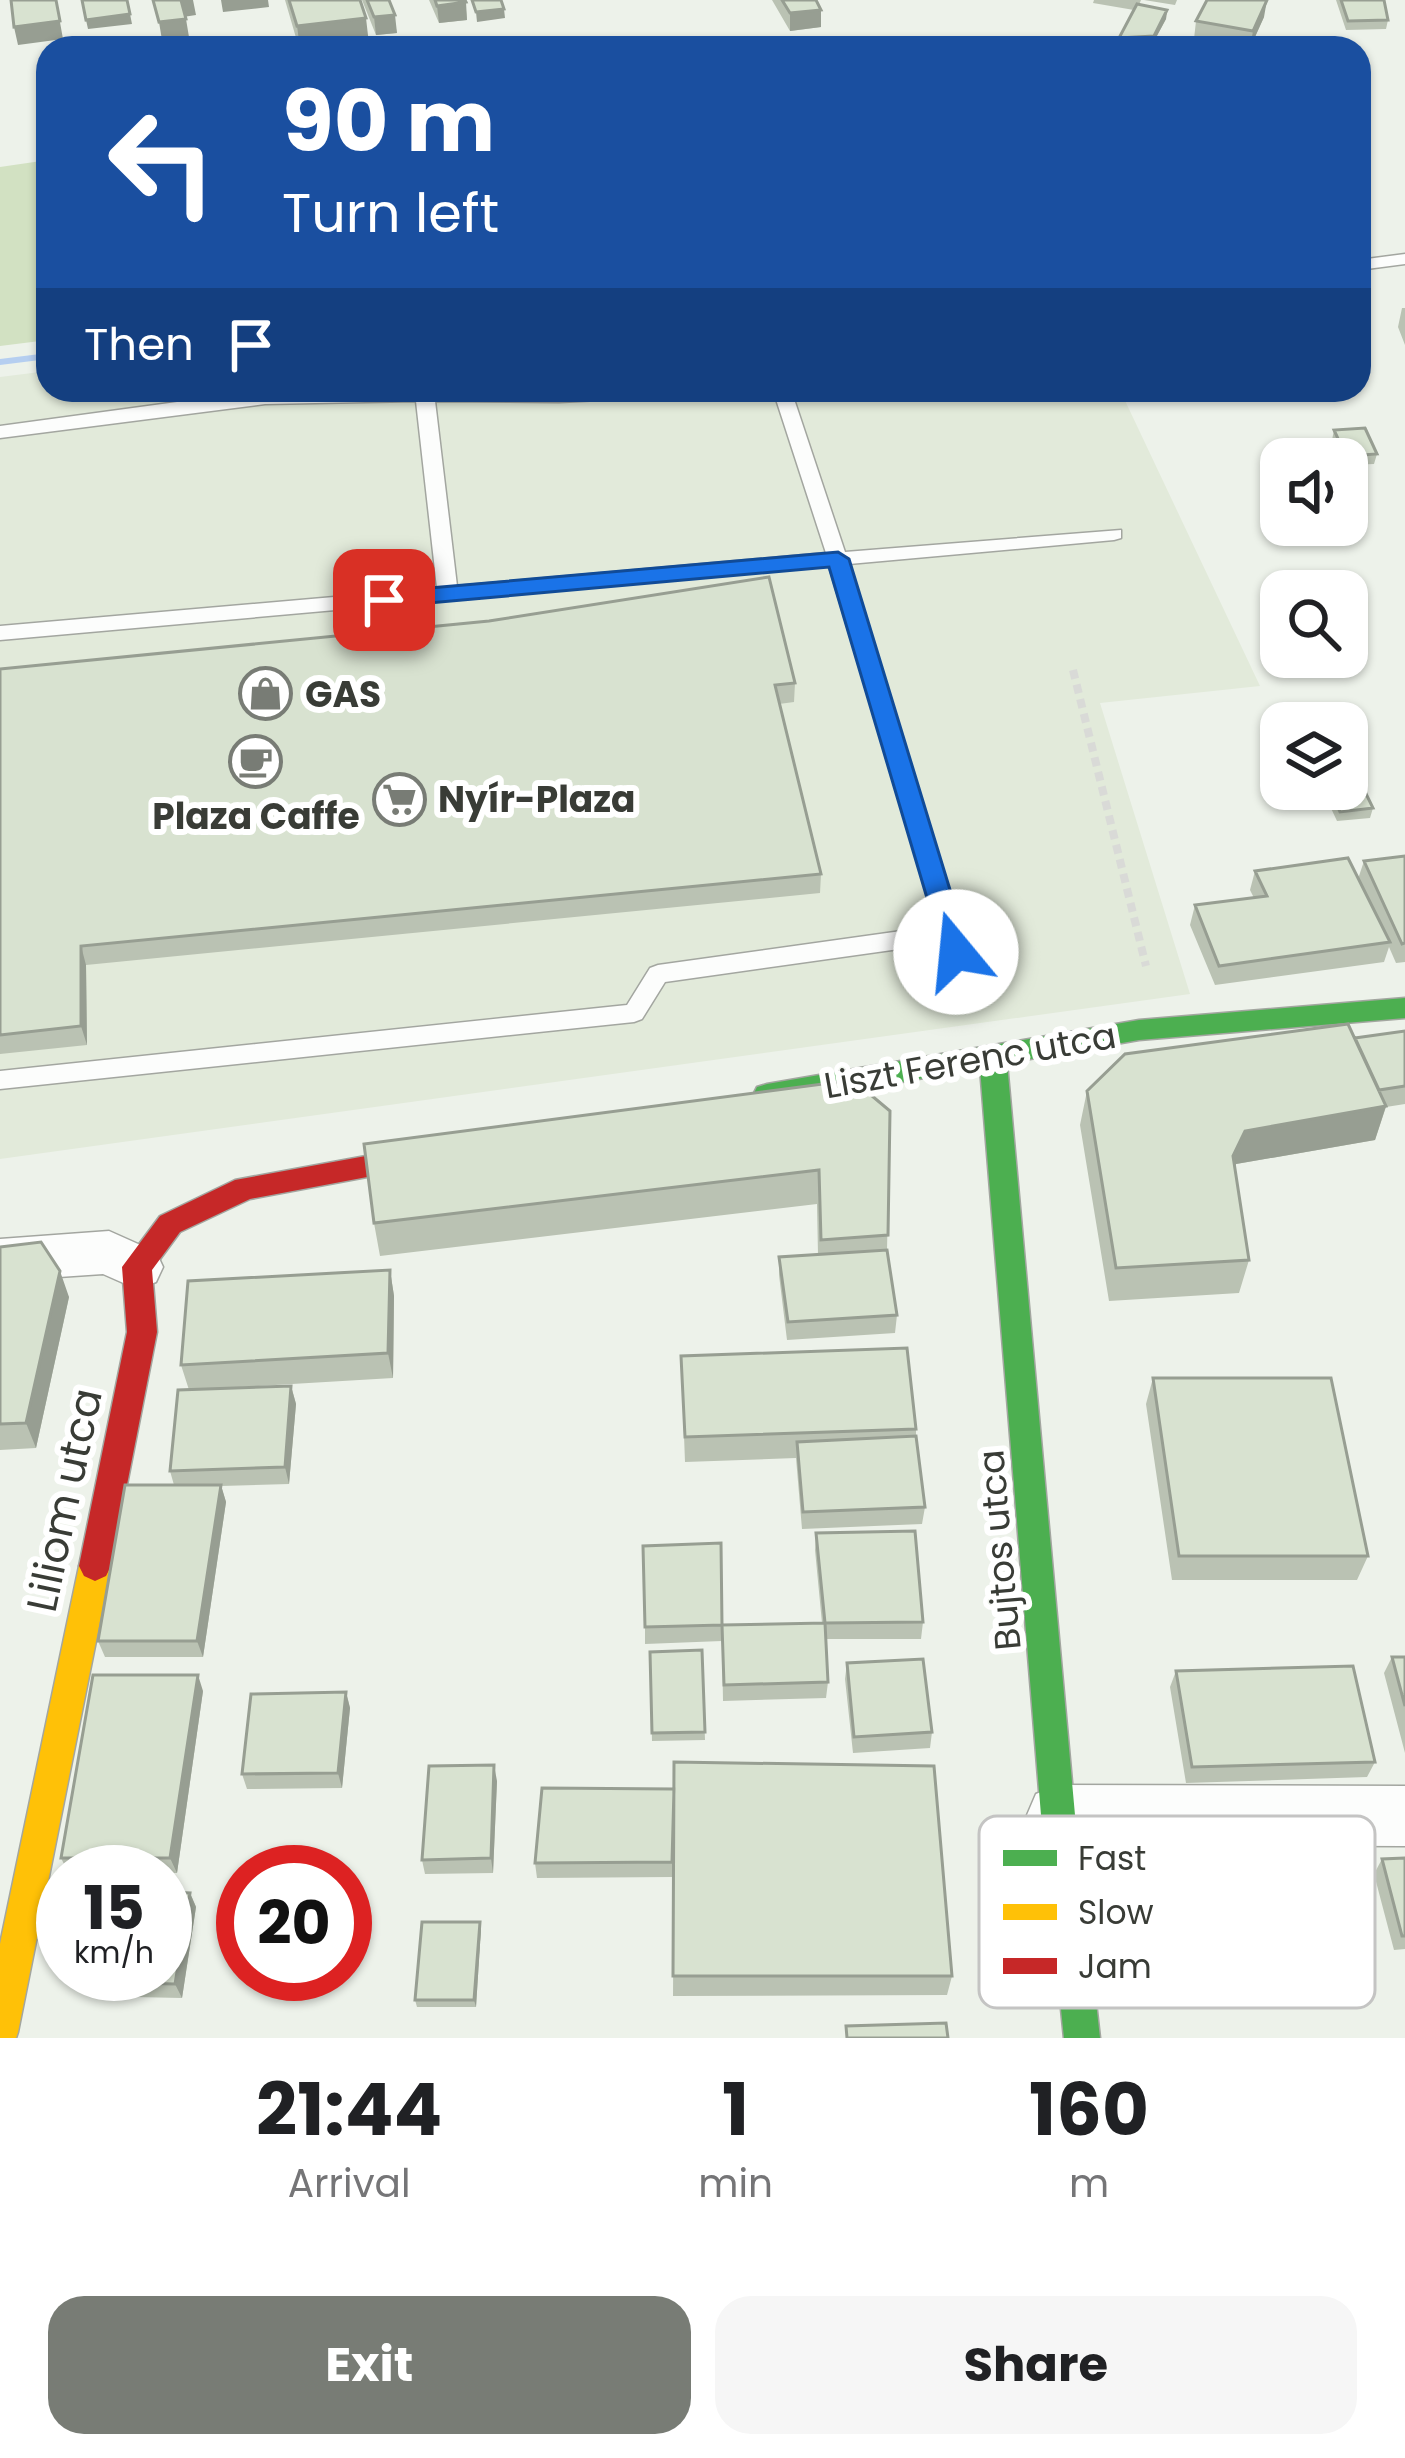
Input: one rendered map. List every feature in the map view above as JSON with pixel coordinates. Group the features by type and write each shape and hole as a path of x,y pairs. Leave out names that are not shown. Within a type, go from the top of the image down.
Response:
{"street":[{"name":"Liszt Ferenc utca","path":"729,1102 1139,1030 1405,1008"},
{"name":"Bujtos utca","path":"993,1055 1058,1815"},
{"path":"0,1260 110,1252 137,1267 170,1224 245,1188 476,1147"},
{"name":"Liliom utca","path":"0,2032 142,1332 137,1267"},
{"path":"1058,1815 1405,1816"},
{"name":"Bujtos utca","path":"1079,2008 1082,2038"}],"lane":[{"path":"1371,263 1405,259"},
{"path":"0,432 242,402"},
{"path":"425,402 448,593"},
{"path":"0,1080 634,1013 658,974 953,942 786,402"},
{"path":"0,633 1114,534"}],"path":[{"path":"1072,670 1146,966"}],"shaded area":[{"path":"36,372 36,402 1126,402 1260,686 1100,703 1190,994 0,1159 0,377"}],"green space":[{"path":"36,162 36,342 0,346 0,167"}],"building":[{"path":"11,0 56,0 60,21 14,27"},
{"path":"82,0 127,0 130,14 86,20"},
{"path":"153,0 181,0 186,19 159,22"},
{"path":"289,0 360,0 366,18 297,26"},
{"path":"367,0 389,0 395,15 374,17"},
{"path":"435,0 465,0 466,2 437,6"},
{"path":"472,0 501,0 504,9 476,12"},
{"path":"782,0 816,0 821,10 790,13"},
{"path":"1207,0 1267,0 1253,31 1196,21"},
{"path":"1341,0 1384,0 1388,20 1348,21"},
{"path":"1137,4 1167,10 1154,36 1120,36"},
{"path":"1365,428 1377,454 1368,455 1368,438 1338,438 1334,430"},
{"name":"Nyír-Plaza","path":"769,577 795,683 775,685 821,874 81,946 81,1026 0,1035 0,669 489,621"},
{"path":"1405,856 1405,943 1402,944 1364,861"},
{"path":"1348,858 1390,942 1219,966 1195,905 1267,896 1255,871"},
{"path":"1348,1024 1386,1106 1245,1131 1233,1156 1249,1260 1116,1268 1087,1091 1125,1054"},
{"path":"1405,1031 1405,1086 1379,1090 1355,1038"},
{"path":"853,1080 890,1111 888,1235 821,1240 819,1170 374,1223 364,1144"},
{"path":"41,1242 60,1271 26,1423 0,1424 0,1247"},
{"path":"887,1250 897,1315 788,1322 779,1257"},
{"path":"390,1270 388,1353 181,1365 188,1281"},
{"path":"907,1348 916,1429 685,1437 681,1356"},
{"path":"1153,1378 1331,1378 1368,1556 1179,1556"},
{"path":"291,1386 285,1467 170,1471 178,1390"},
{"path":"916,1436 925,1507 803,1512 797,1442"},
{"path":"125,1485 221,1485 197,1641 98,1641"},
{"path":"915,1531 923,1622 825,1623 816,1533"},
{"path":"721,1543 722,1625 645,1627 643,1546"},
{"path":"825,1623 828,1682 724,1685 722,1625"},
{"path":"702,1650 705,1732 652,1733 650,1652"},
{"path":"1392,1657 1405,1657 1405,1706"},
{"path":"923,1659 932,1732 854,1737 847,1663"},
{"path":"1353,1666 1375,1762 1192,1767 1176,1671"},
{"path":"93,1675 198,1675 172,1845 63,1845"},
{"path":"346,1692 338,1773 242,1774 251,1694"},
{"path":"674,1762 934,1766 952,1976 673,1976"},
{"path":"494,1765 491,1858 422,1860 429,1766"},
{"path":"542,1788 674,1789 672,1862 535,1863"},
{"path":"1405,1858 1405,1936 1402,1936 1382,1859"},
{"path":"422,1922 480,1922 474,2000 415,2000"},
{"path":"946,2023 948,2038 847,2038 846,2026"}],"waterway":[{"path":"0,362 36,358"}],"traffic: fast":[{"path":"767,1095 1139,1030 1405,1008"},
{"path":"993,1055 1058,1816"},
{"path":"1079,2008 1082,2038"}],"traffic: slow":[{"path":"0,2032 95,1566"}],"traffic: jam":[{"path":"95,1566 142,1332 137,1267 170,1224 245,1188 453,1151"}],"place":[{"name":"GAS","path":"266,694"},
{"name":"Plaza Caffe","path":"256,761"},
{"name":"Nyír-Plaza","path":"399,799"}],"route":[{"path":"384,600 838,559 956,952"}]}
